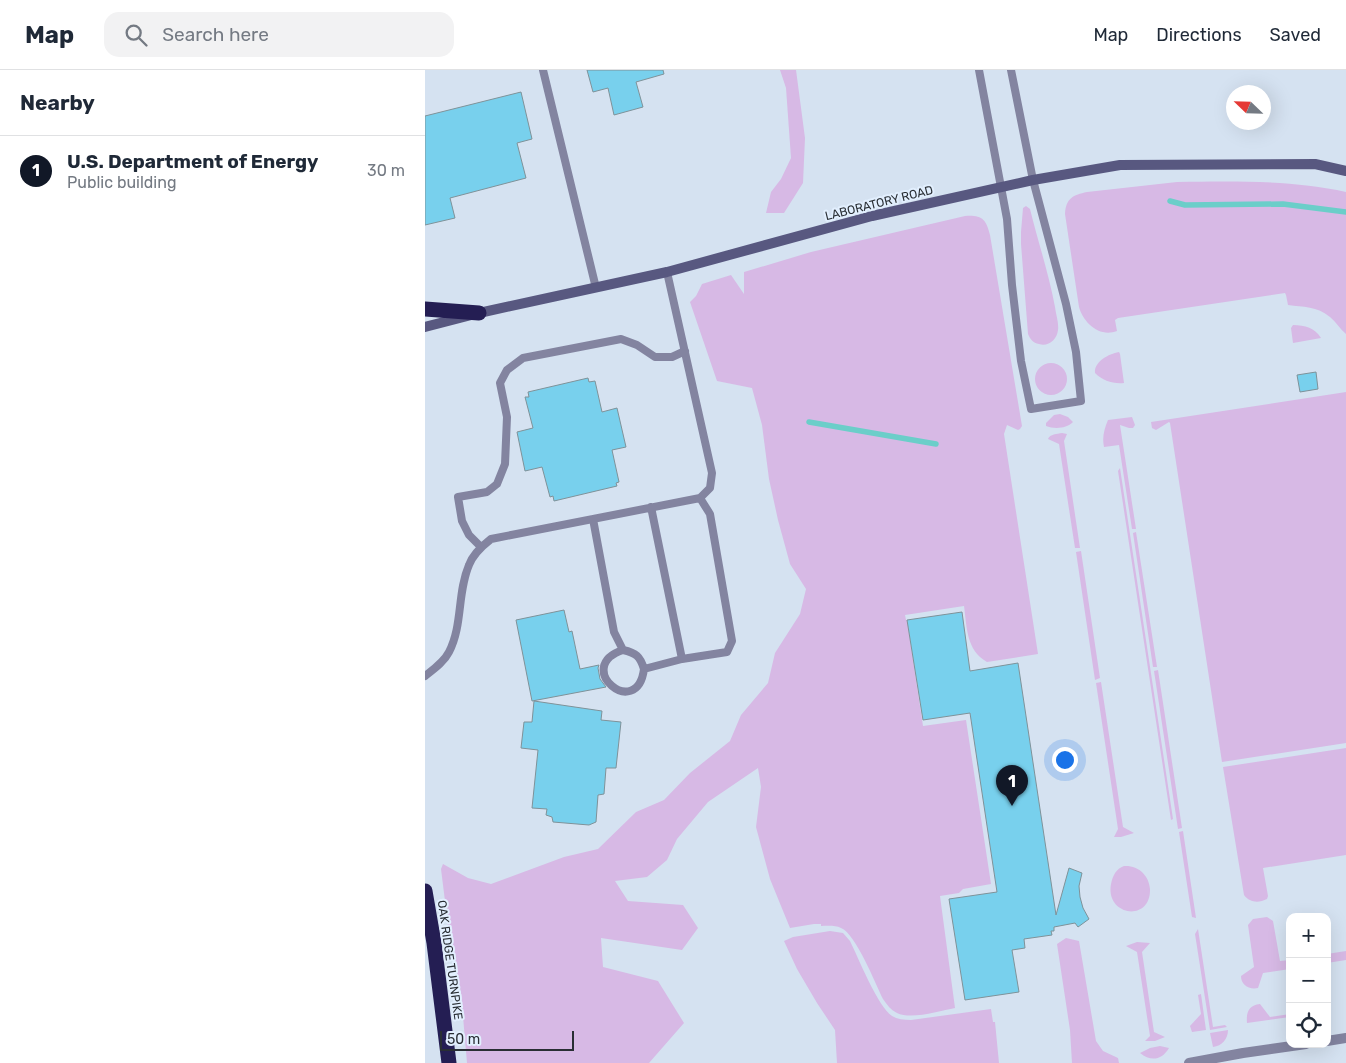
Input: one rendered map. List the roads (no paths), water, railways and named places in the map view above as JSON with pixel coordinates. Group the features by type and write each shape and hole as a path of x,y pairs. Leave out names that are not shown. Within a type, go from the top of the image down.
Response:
{"highway":[{"path":"425,310 479,313"},
{"name":"OAK RIDGE TURNPIKE","path":"425,891 430,944 449,1063"}],"street":[{"name":"LABORATORY ROAD","path":"425,327 479,313 667,272 872,216 1033,180 1120,165 1315,164 1346,171"},
{"path":"1331,1040 1346,1038"},
{"path":"1189,1063 1286,1047"}],"lane":[{"path":"543,70 596,288"},
{"path":"979,70 1007,219 1021,361 1031,409 1081,401 1076,352 1067,304 1033,180 1011,70"},
{"path":"425,676 437,667 449,653 455,636 464,580 469,564 481,547 491,539 700,498 710,488 712,473 667,272"},
{"path":"481,547 469,535 462,521 458,497 487,492 497,484 503,471 507,416 500,383 507,370 523,358 621,339 637,345 655,357 671,357 685,351"},
{"path":"645,669 682,659 727,652 732,641 711,514 700,498"},
{"path":"651,507 682,659"},
{"path":"593,519 614,632 623,650"},
{"path":"623,650 633,652 641,659 645,669 643,680 636,688 626,691 615,690 607,682 604,672 606,662 613,654 623,650"}],"waterway":[{"path":"1170,201 1185,205 1283,204 1346,212"},
{"path":"809,422 936,444"}],"place":[{"name":"U.S. Department of Energy","path":"1012,806"}]}
